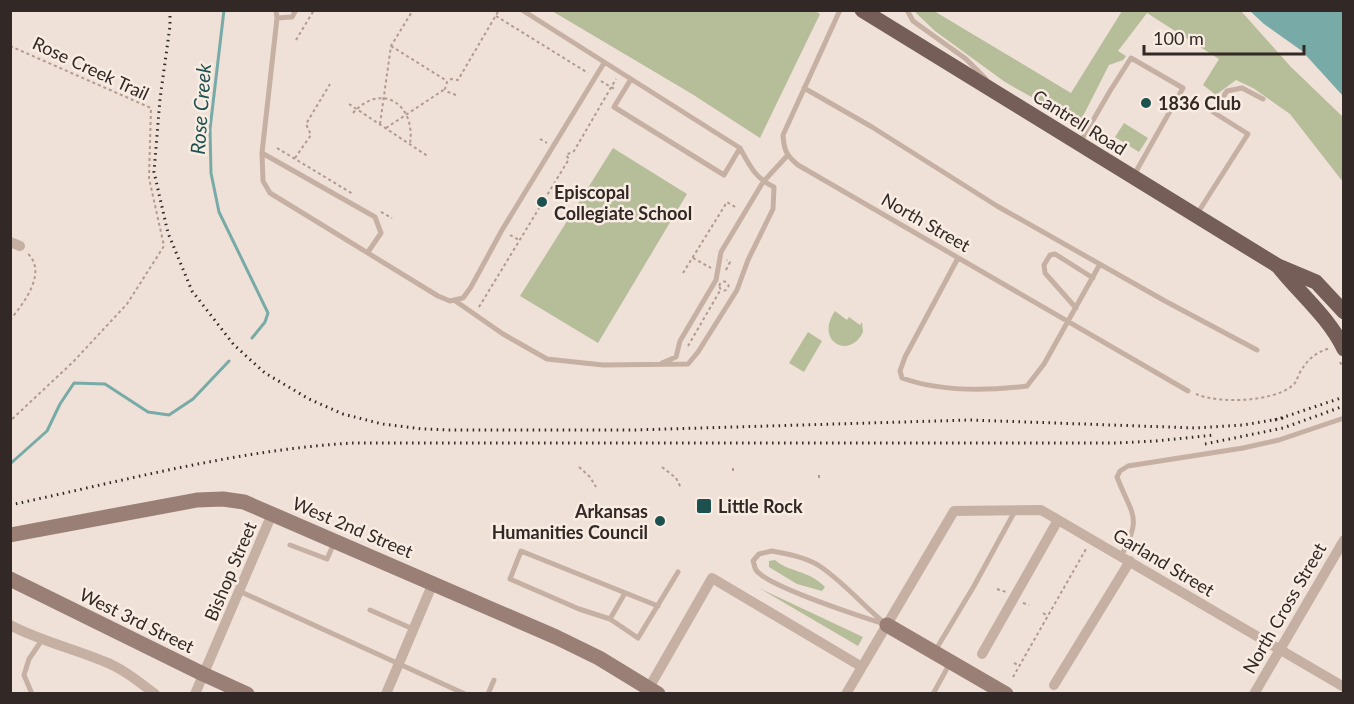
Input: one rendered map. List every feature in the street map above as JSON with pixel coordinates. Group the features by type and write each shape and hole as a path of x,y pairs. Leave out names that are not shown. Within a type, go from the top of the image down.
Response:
{"main road":[{"name":"Cantrell Road","path":"862,10 1278,266"},
{"path":"1278,266 1316,282 1344,312"},
{"path":"1278,266 1315,306 1337,351"}],"street":[{"name":"West 2nd Street","path":"10,535 197,500 236,500 335,540 585,651 651,692"},
{"name":"Garland Street","path":"887,625 954,511 1041,510 1344,687"},
{"name":"Bishop Street","path":"195,693 272,514"},
{"path":"982,654 1058,520"},
{"name":"North Cross Street","path":"1254,693 1344,540"},
{"path":"1054,685 1125,558"},
{"name":"West 3rd Street","path":"11,579 203,674 247,693"},
{"path":"651,692 712,579 862,667"},
{"path":"386,693 433,583"},
{"path":"10,625 42,640 114,666 155,693"},
{"path":"846,693 887,625 1006,693"}],"lane":[{"path":"276,10 262,153 263,181 270,193 438,296 450,301 463,298 471,287 502,230 604,63"},
{"path":"277,18 292,17 296,10"},
{"path":"454,300 503,334 547,359 603,365 688,364 737,290 748,260 773,209 774,186 763,182 750,168 740,148 522,10"},
{"path":"661,364 676,357 680,341 716,280 721,252 763,182 787,156 783,135 840,10"},
{"path":"907,10 913,21 966,59 1001,96"},
{"path":"1080,144 1131,58 1183,88 1133,177"},
{"path":"631,79 614,107 724,174 740,148"},
{"path":"804,88 872,127 997,206 1257,350"},
{"path":"1196,216 1248,135 1213,112 1227,92 1242,88 1263,99"},
{"path":"262,153 375,217 381,233 368,252"},
{"name":"North Street","path":"787,156 798,165 1188,391"},
{"path":"1076,308 1045,273 1047,260 1050,255 1056,254 1093,278"},
{"path":"958,258 905,357 900,371 902,378 938,387 1003,389 1027,386 1044,363 1100,264"},
{"path":"1125,558 1134,532 1135,516 1117,477 1120,471 1128,466 1210,454 1270,442 1344,418"},
{"path":"934,652 974,586 1015,511"},
{"path":"290,545 327,560 335,540"},
{"path":"658,606 521,551 510,579 610,620 638,638 658,606 678,573"},
{"path":"772,551 793,555 817,565 887,625 821,603 764,576 756,569 753,561 759,554 772,551"},
{"path":"239,591 465,693"},
{"path":"610,620 625,593"},
{"path":"370,610 413,629"},
{"path":"32,693 24,675 29,659 42,640"},
{"path":"933,693 951,662"},
{"path":"488,693 494,680"}],"path":[{"path":"296,40 314,10"},
{"path":"380,124 391,46 413,10"},
{"path":"386,128 445,88 451,79 458,80 499,10"},
{"path":"496,16 591,75"},
{"name":"Rose Creek Trail","path":"10,46 151,108 149,178 164,246 127,303 73,362 10,421"},
{"path":"391,46 447,82"},
{"path":"566,155 574,151 616,79"},
{"path":"601,81 616,90"},
{"path":"295,159 311,135 306,124 330,84"},
{"path":"445,88 456,95"},
{"path":"353,112 361,104 374,98 394,102 407,114 411,124 410,144"},
{"path":"349,104 429,157"},
{"path":"540,139 549,144"},
{"path":"276,147 353,194"},
{"path":"475,314 569,159 560,151"},
{"path":"683,273 727,202 740,209"},
{"path":"373,206 392,218"},
{"path":"510,235 519,240"},
{"path":"10,320 29,296 36,273 32,256 15,244"},
{"path":"693,258 712,269"},
{"path":"687,348 722,289"},
{"path":"1188,391 1203,398 1231,402 1286,390 1294,385 1309,359 1320,352 1337,351 1343,368"},
{"path":"579,467 590,477 596,488"},
{"path":"662,467 676,478 681,488"},
{"path":"733,468 733,474"},
{"path":"1013,677 1086,549"},
{"path":"1060,585 1064,588"},
{"path":"1052,599 1056,602"},
{"path":"1020,602 1029,605"},
{"path":"1043,613 1048,616"},
{"path":"1040,620 1045,622"},
{"path":"1030,636 1035,639"},
{"path":"1022,650 1027,653"},
{"path":"1014,663 1020,666"}],"green space":[{"path":"552,11 815,11 820,14 760,138 692,94"},
{"path":"914,11 934,11 1071,93 1122,11 1241,11 1291,67 1343,117 1343,182 1290,114 1253,88 1236,80 1216,95 1203,85 1219,59 1147,13 1118,51 1126,56 1123,60 1109,65 1079,124 1005,82 935,31"},
{"path":"1124,123 1148,138 1139,152 1115,137"},
{"path":"613,148 687,194 598,343 520,296"},
{"path":"835,311 847,320 849,317 860,325 862,322 863,332 850,345 836,344 831,339 830,322"},
{"path":"808,332 822,341 804,372 789,363"},
{"path":"775,560 812,577 825,587 822,591 797,584 769,567 769,561"},
{"path":"759,588 863,637 858,646"}],"water":[{"path":"1250,11 1343,11 1343,96 1302,51"}],"waterway":[{"name":"Rose Creek","path":"224,10 210,129 211,173 219,212 268,313 265,322 252,338"},
{"name":"Rose Creek","path":"10,464 47,431 60,404 74,383 105,384 148,412 169,415 193,399 229,361"}],"railway":[{"path":"170,10 154,172 168,233 192,291 234,345 265,373 309,399 343,414 382,424 449,430 634,430 970,420 1196,428 1243,425 1284,418"},
{"path":"1275,420 1344,397"},
{"path":"1205,444 1283,428 1344,406"},
{"path":"10,505 223,459 352,443 1116,443 1214,435"}],"place":[{"name":"1836 Club","path":"1146,103"},
{"name":"Episcopal Collegiate School","path":"542,202"},
{"name":"Little Rock","path":"704,506"},
{"name":"Arkansas Humanities Council","path":"660,521"}]}
